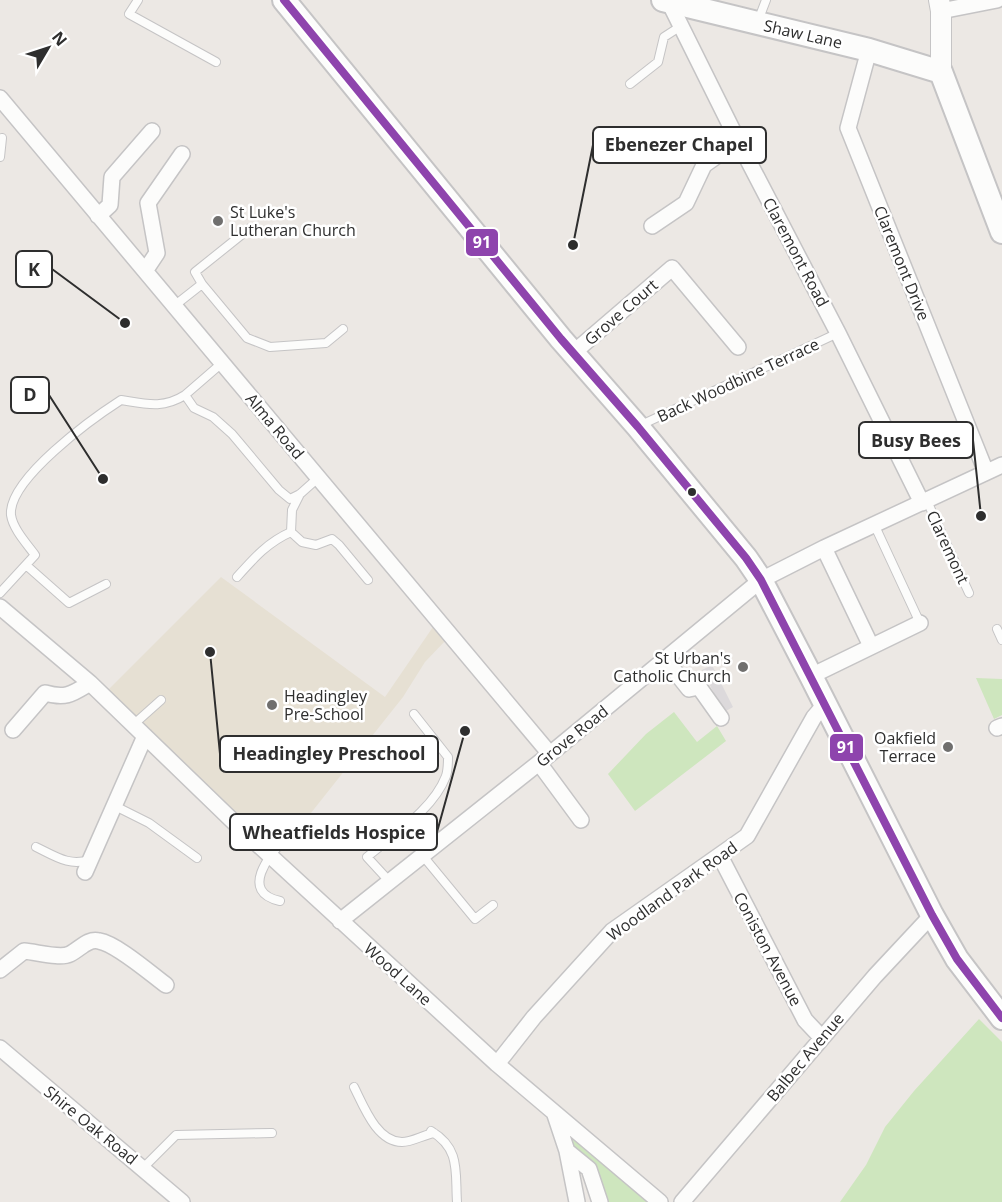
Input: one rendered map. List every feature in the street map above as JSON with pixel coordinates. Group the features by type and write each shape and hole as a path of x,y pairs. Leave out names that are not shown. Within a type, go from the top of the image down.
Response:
{"main road":[{"path":"284,0 573,353 638,427 746,558 761,580 812,676 932,915 957,959 1002,1018"},
{"name":"Shaw Lane","path":"666,1 869,50 941,72"},
{"path":"941,72 995,192 1002,232"}],"street":[{"path":"941,72 940,6 997,0"},
{"name":"Claremont Road","path":"666,1 681,26 925,502"},
{"name":"Claremont Drive","path":"869,50 848,128 986,472"},
{"name":"Alma Road","path":"3,106 318,478 544,759 581,820"},
{"path":"98,216 110,205 112,177 152,131"},
{"path":"652,226 686,203 704,165 738,141"},
{"path":"145,271 157,253 148,203 182,154"},
{"name":"Grove Court","path":"573,353 672,268 738,348"},
{"name":"Grove Road","path":"340,921 544,759 761,580 874,524 1002,465"},
{"path":"824,548 872,646"},
{"name":"Wood Lane","path":"0,608 90,683 340,921 497,1064 660,1202"},
{"path":"812,676 920,623"},
{"path":"665,659 689,690 699,687 721,718"},
{"path":"14,730 45,693 64,697 90,683"},
{"name":"Woodland Park Road","path":"497,1064 534,1017 612,931 747,836 814,717 826,704"},
{"path":"88,866 145,736"},
{"name":"Coniston Avenue","path":"720,856 805,1020 821,1037"},
{"name":"Balbec Avenue","path":"682,1202 821,1037 932,915"},
{"path":"0,970 24,951 59,957 98,940 124,954 166,985"},
{"name":"Shire Oak Road","path":"0,1048 182,1202"},
{"path":"555,1115 567,1151 576,1202"},
{"path":"567,1151 589,1169 600,1202"}],"lane":[{"path":"138,0 129,14 216,62"},
{"path":"757,23 766,0"},
{"path":"630,84 658,62 664,37 681,26"},
{"path":"0,157 2,138"},
{"path":"267,233 250,228 233,241 195,272 202,284 247,338 270,347 326,343 342,329"},
{"path":"174,306 202,284"},
{"name":"Back Woodbine Terrace","path":"638,427 838,333"},
{"path":"0,593 35,555 11,517 12,506 20,488 36,466 121,400 157,405 174,402 186,395 222,363"},
{"path":"186,395 194,408 213,417 232,434 279,490 290,499 300,494 318,478"},
{"path":"291,532 292,510 300,494"},
{"name":"Claremont","path":"925,502 969,592"},
{"path":"874,524 920,623"},
{"path":"237,577 259,551 291,532"},
{"path":"291,532 302,542 316,545 332,539 368,580"},
{"path":"26,565 69,603 106,584"},
{"path":"997,629 1002,640"},
{"path":"133,725 161,700"},
{"path":"390,882 367,857 421,811 434,797 447,774 448,757 414,714"},
{"path":"115,806 149,823 197,858"},
{"path":"280,901 268,897 259,886 260,877 270,855 286,838"},
{"path":"36,847 70,862 88,866"},
{"path":"423,856 475,919 493,905"},
{"path":"354,1088 364,1108 386,1137 401,1142 433,1132 443,1138 454,1157 458,1202"},
{"path":"143,1168 176,1135 272,1133"}],"shaded area":[{"path":"221,577 385,697 435,624 446,640 425,662 403,697 280,852 242,823 107,691"},
{"path":"712,665 733,707 724,712 702,670"}],"green space":[{"path":"976,678 1002,679 1002,715 994,719"},
{"path":"674,712 697,742 717,726 726,741 635,811 608,774 646,734"},
{"path":"979,1019 1002,1042 1002,1202 840,1202 866,1165 885,1127"},
{"path":"570,1135 637,1193 651,1202 608,1202 596,1171 573,1147"}],"transit line":[{"name":"91","path":"284,0 561,339 638,427 746,558 761,580 932,915 957,959 1002,1018"}],"place":[{"name":"St Luke's Lutheran Church","path":"218,221"},
{"name":"Ebenezer Chapel","path":"573,245"},
{"name":"K","path":"125,323"},
{"name":"D","path":"103,479"},
{"name":"Busy Bees","path":"981,516"},
{"name":"Headingley Preschool","path":"210,652"},
{"name":"St Urban's Catholic Church","path":"743,667"},
{"name":"Headingley Pre-School","path":"272,705"},
{"name":"Wheatfields Hospice","path":"465,731"},
{"name":"Oakfield Terrace","path":"948,747"}]}
